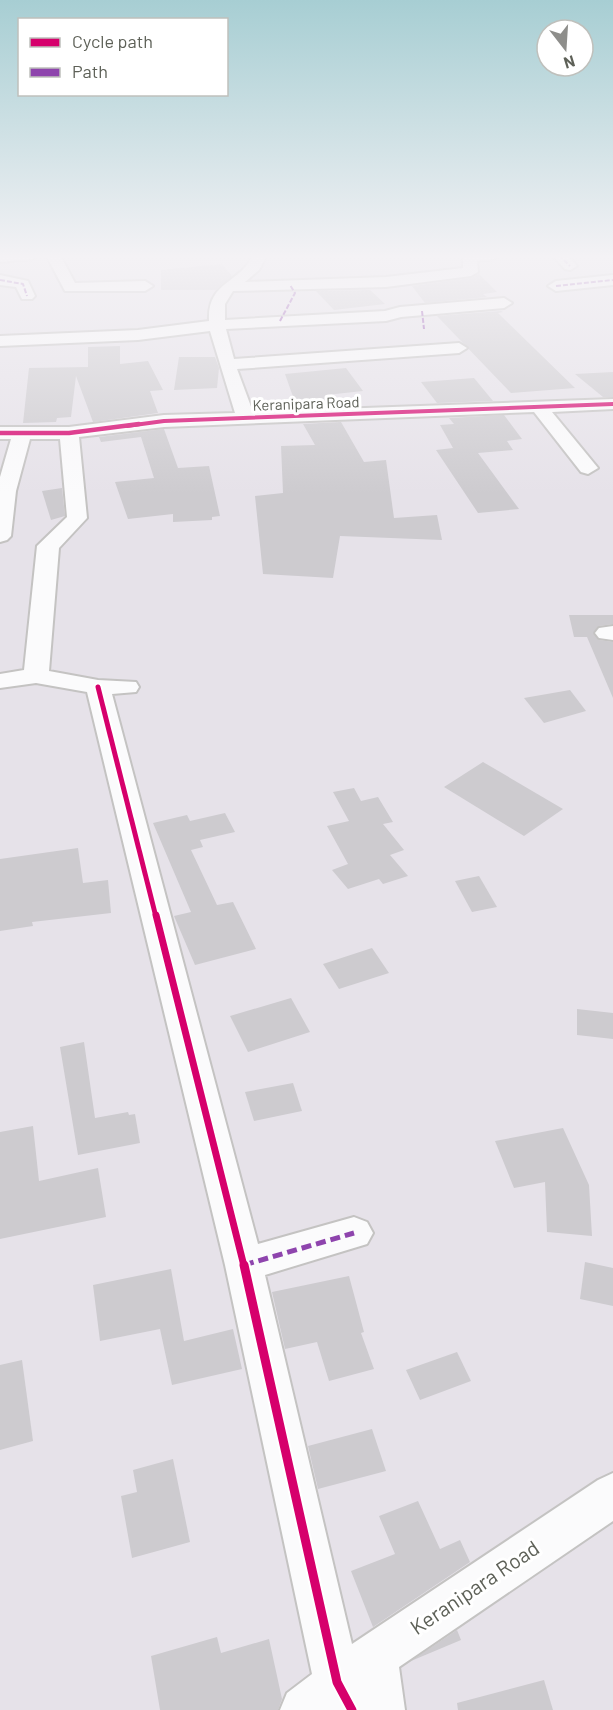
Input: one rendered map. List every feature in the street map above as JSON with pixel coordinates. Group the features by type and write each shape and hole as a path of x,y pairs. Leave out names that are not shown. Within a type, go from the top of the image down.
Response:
{"street":[{"path":"0,341 142,335"},
{"path":"219,335 246,418"},
{"path":"401,335 414,352"},
{"path":"229,364 459,348"},
{"path":"539,407 588,468"},
{"name":"Keranipara Road","path":"0,433 69,433 164,421 539,407 611,410"},
{"path":"0,537 6,491 22,433"},
{"path":"36,676 48,546 77,518 69,433"},
{"path":"0,681 36,676 113,687 342,1690 381,1710"},
{"path":"244,1265 354,1233"},
{"name":"Keranipara Road","path":"342,1690 613,1495"}],"building":[{"path":"455,335 520,335 575,388 511,393"},
{"path":"120,346 120,364 148,361 163,390 150,391 158,413 93,422 76,376 71,417 57,418 56,422 23,423 29,368 88,367 88,347"},
{"path":"179,357 215,357 219,368 217,388 174,390"},
{"path":"346,368 363,391 326,395 333,407 297,408 285,374"},
{"path":"613,372 613,397 603,397 575,374"},
{"path":"474,378 493,401 437,403 421,382"},
{"path":"504,415 522,439 507,441 513,450 478,453 519,509 478,513 436,450 453,448 440,425 454,424 449,418"},
{"path":"341,422 364,462 386,460 394,518 437,515 442,540 340,536 333,578 263,574 255,496 283,493 281,446 315,445 303,424"},
{"path":"164,429 178,468 209,466 220,516 212,517 212,520 173,522 173,514 128,519 115,482 154,478 141,437 101,442 99,437"},
{"path":"62,488 65,516 51,520 42,491"},
{"path":"569,615 613,615 613,624 599,626 593,633 599,640 613,642 613,698 587,637 574,637"},
{"path":"570,690 586,711 544,723 524,698"},
{"path":"483,762 563,809 524,836 444,787"},
{"path":"354,788 361,801 378,797 393,822 383,824 404,850 390,855 408,876 383,884 379,879 348,889 332,870 348,864 327,826 349,821 333,792"},
{"path":"225,813 235,832 200,840 203,847 191,850 217,905 233,902 256,949 195,965 174,916 191,912 153,823 187,815 190,821"},
{"path":"78,848 83,883 108,880 111,913 32,922 33,926 0,931 0,859"},
{"path":"479,876 497,907 472,912 455,881"},
{"path":"372,948 389,973 339,989 323,964"},
{"path":"291,998 310,1032 248,1052 230,1016"},
{"path":"577,1009 613,1013 613,1039 577,1035"},
{"path":"84,1042 95,1118 128,1112 129,1115 135,1114 140,1143 78,1155 60,1047"},
{"path":"293,1083 302,1111 254,1121 245,1092"},
{"path":"33,1126 39,1181 98,1168 106,1217 0,1239 0,1132"},
{"path":"563,1128 589,1185 592,1236 547,1232 545,1182 514,1188 495,1141"},
{"path":"585,1262 613,1268 613,1306 580,1299"},
{"path":"171,1269 184,1341 233,1329 242,1369 172,1385 160,1329 100,1341 93,1285"},
{"path":"349,1276 364,1332 361,1333 374,1369 329,1381 317,1342 285,1349 272,1292"},
{"path":"457,1352 471,1381 420,1400 406,1370"},
{"path":"22,1360 33,1441 0,1450 0,1365"},
{"path":"372,1429 386,1471 318,1489 308,1446"},
{"path":"173,1459 190,1542 132,1558 121,1496 137,1492 133,1470"},
{"path":"418,1501 440,1549 460,1540 470,1562 373,1627 351,1571 395,1554 379,1516"},
{"path":"457,1630 461,1640 411,1661"},
{"path":"217,1637 221,1653 269,1639 282,1699 278,1710 160,1710 151,1656"},
{"path":"544,1680 553,1710 458,1710 457,1703"}],"marked path":[{"path":"244,1265 354,1233"}],"cycle path":[{"path":"0,433 69,433 164,421 613,404"},
{"path":"98,687 244,1265 337,1682 352,1710"}]}
